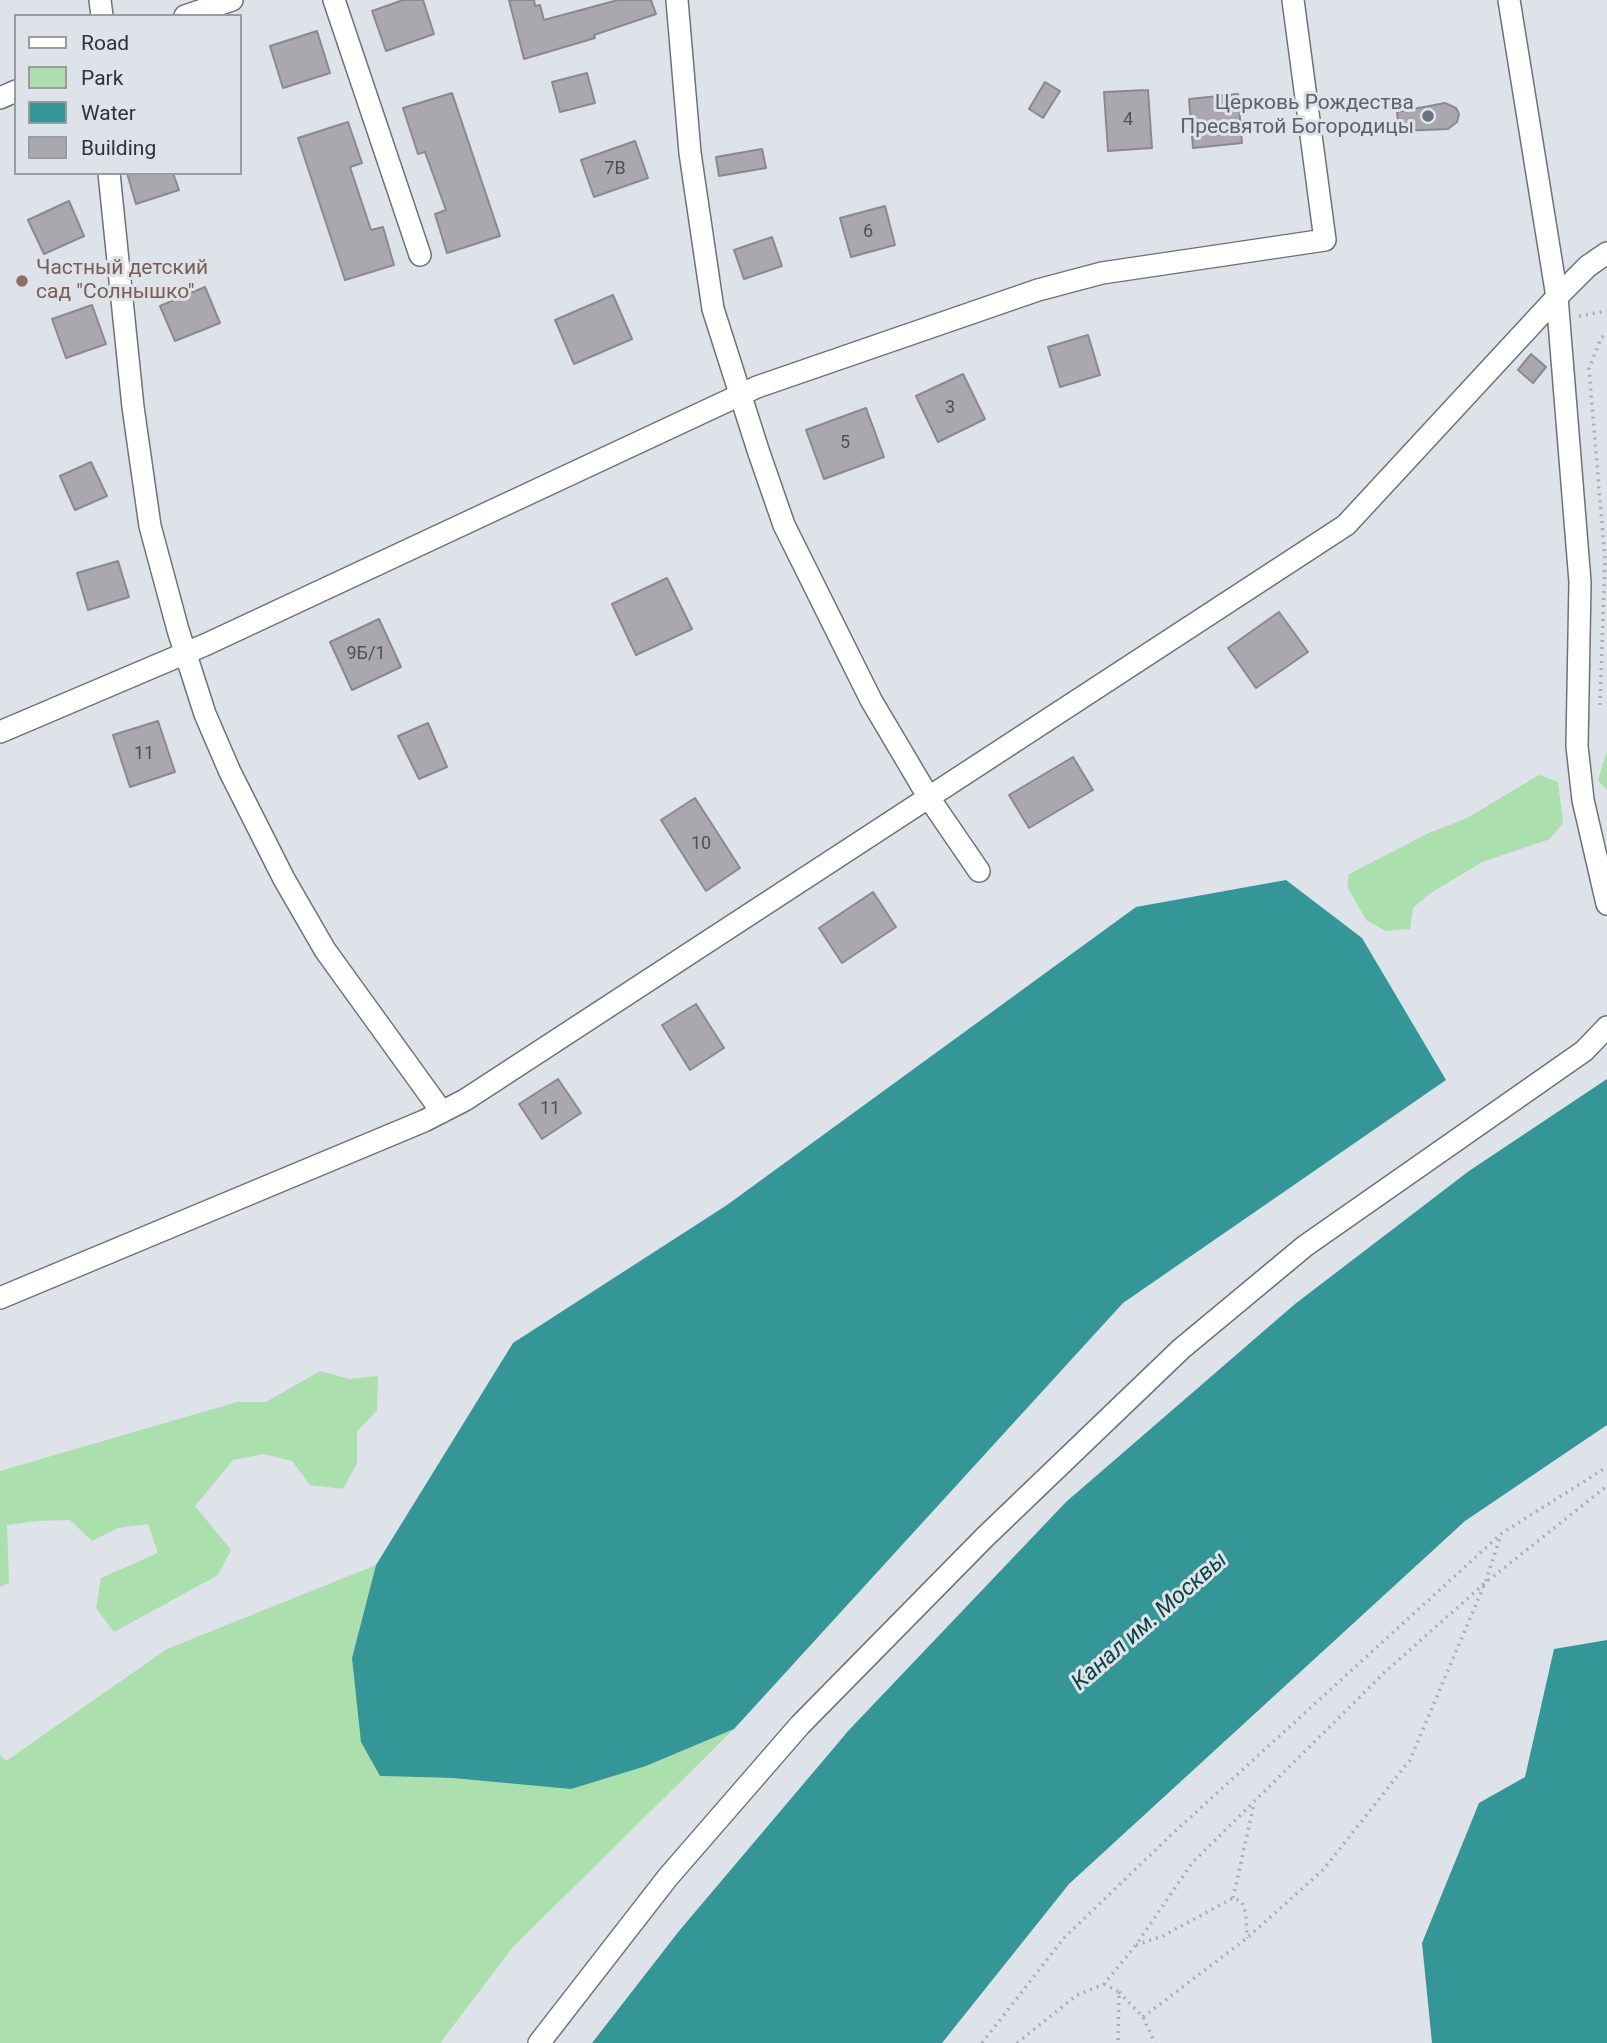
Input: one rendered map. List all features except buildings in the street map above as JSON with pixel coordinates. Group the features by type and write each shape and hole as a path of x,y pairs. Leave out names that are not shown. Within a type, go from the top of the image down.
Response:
{"street":[{"path":"191,14 233,0"},
{"path":"334,0 420,255"},
{"path":"677,0 690,153 713,309 784,525 871,700 929,798 979,871"},
{"path":"0,732 185,653 740,394 1038,290 1102,274 1325,240 1293,0"},
{"path":"1509,0 1557,297 1580,582 1577,746 1583,800 1607,904"},
{"path":"110,175 133,407 150,526 205,714 230,772 284,880 325,950 442,1112"},
{"path":"0,1298 465,1100 1346,525 1557,297 1588,266 1607,253"},
{"path":"539,2043 668,1877 800,1725 985,1537 1171,1359 1305,1246 1584,1051 1607,1027"}],"path":[{"path":"1559,320 1607,311"},
{"path":"982,2043 1063,1938 1171,1835 1502,1533 1607,1467"},
{"path":"1017,2043 1077,1995 1104,1984 1136,1945 1192,1863 1385,1672 1485,1583 1607,1486"},
{"path":"1143,2017 1247,1938 1323,1870 1410,1760 1485,1583 1502,1533"},
{"path":"1136,1945 1163,1936 1233,1898 1254,1802"},
{"path":"1233,1898 1242,1902 1247,1914 1247,1938"},
{"path":"1104,1984 1119,1992 1143,2017 1155,2043"},
{"path":"1118,2043 1119,1992"}],"green space":[{"path":"1607,751 1607,790 1598,780"},
{"path":"1539,775 1558,782 1563,823 1550,839 1482,862 1429,894 1413,908 1410,929 1386,931 1366,920 1347,886 1349,874 1429,833 1469,817"},
{"path":"320,1371 349,1379 378,1376 377,1410 357,1432 357,1463 343,1489 310,1485 292,1461 264,1454 233,1460 195,1506 231,1550 218,1575 114,1632 96,1608 101,1578 158,1553 148,1524 118,1528 92,1541 70,1520 37,1521 7,1525 9,1583 0,1587 0,1471 237,1402 266,1402"},
{"path":"376,1565 352,1658 380,1776 453,1778 646,1766 734,1729 513,1947 440,2043 0,2043 0,1755 6,1761 167,1649"}],"water":[{"path":"1286,880 1362,938 1446,1080 1123,1303 734,1729 646,1766 571,1789 453,1778 380,1776 361,1742 352,1658 376,1565 513,1343 727,1205 1136,907"},
{"name":"Канал им. Москвы","path":"1607,1079 1607,1425 1465,1521 1069,1884 942,2043 592,2043 679,1931 849,1730 1066,1502 1295,1304 1469,1171"},
{"path":"1607,1640 1607,2043 1432,2043 1422,1943 1479,1803 1525,1777 1554,1649"}],"place":[{"name":"Церковь Рождества Пресвятой Богородицы","path":"1428,116"},
{"name":"Частный детский сад \"Солнышко\"","path":"22,281"}]}
